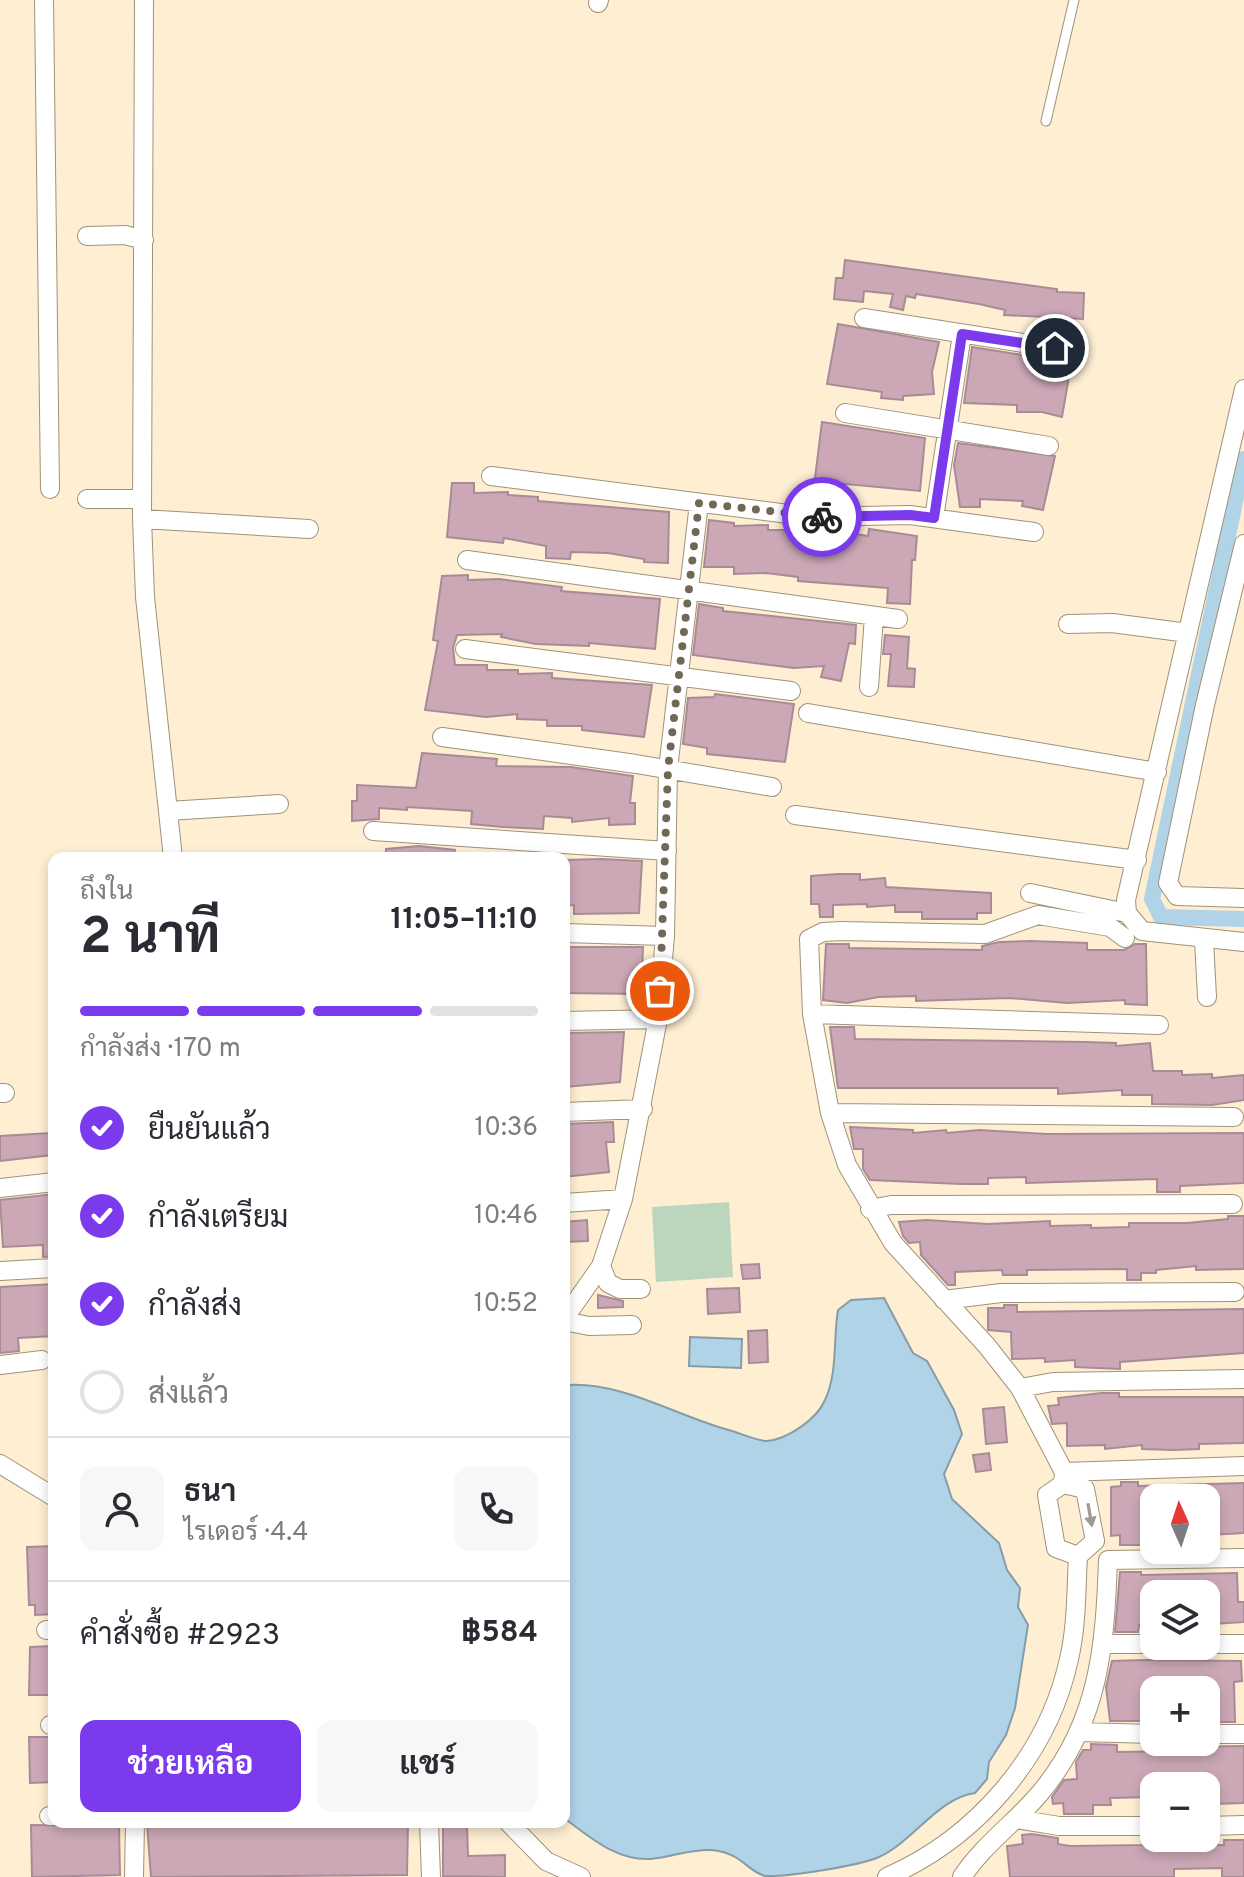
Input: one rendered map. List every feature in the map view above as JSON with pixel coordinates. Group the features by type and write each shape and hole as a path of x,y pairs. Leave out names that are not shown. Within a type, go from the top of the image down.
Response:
{"street":[{"path":"44,0 50,489"},
{"path":"144,0 142,519 145,597 172,852"},
{"path":"87,236 125,235 144,240"},
{"path":"864,318 1055,348"},
{"path":"934,518 962,334"},
{"path":"1244,389 1126,900 1127,913 1142,931 1244,942"},
{"path":"845,413 1049,446"},
{"path":"491,476 812,517 910,515 1034,532"},
{"path":"87,499 142,499"},
{"path":"573,1296 601,1266 623,1199 643,1109 658,1019 665,936 668,769 699,503"},
{"path":"142,519 309,529"},
{"path":"1244,544 1239,586 1168,883 1177,896 1244,898"},
{"path":"467,560 898,619"},
{"path":"869,687 874,616"},
{"path":"1068,624 1112,623 1188,633"},
{"path":"465,649 791,691"},
{"path":"808,713 1157,772"},
{"path":"442,737 772,787"},
{"path":"168,811 279,804"},
{"path":"795,815 1137,860"},
{"path":"373,831 667,851"},
{"path":"1030,893 1127,913"},
{"path":"887,1877 935,1852 974,1822 1011,1782 1036,1743 1056,1701 1069,1660 1078,1556 1095,1541 1085,1489 1064,1478 1020,1388 893,1243 870,1209 841,1151 830,1113 812,1014 809,939 823,932 985,934 1038,915 1110,927 1125,938"},
{"path":"570,933 665,936"},
{"path":"1204,940 1207,997"},
{"path":"812,1014 1159,1025"},
{"path":"570,1021 658,1019"},
{"path":"570,1112 643,1109"},
{"path":"830,1113 1234,1117"},
{"path":"0,1188 48,1183"},
{"path":"570,1203 623,1199"},
{"path":"870,1209 891,1205 1233,1204"},
{"path":"601,1266 608,1283 620,1289 641,1289"},
{"path":"0,1271 48,1268"},
{"path":"944,1300 1001,1293 1235,1292"},
{"path":"570,1321 589,1326 632,1325"},
{"path":"0,1365 42,1360"},
{"path":"1020,1388 1053,1382 1244,1379"},
{"path":"0,1464 48,1493"},
{"path":"1078,1556 1056,1548 1047,1495 1064,1478 1244,1466"},
{"path":"961,1876 1043,1790 1079,1732 1105,1644 1108,1560 1244,1558"},
{"path":"1105,1644 1140,1644"},
{"path":"1220,1644 1244,1644"},
{"path":"1079,1732 1140,1734"},
{"path":"1220,1734 1244,1734"},
{"path":"1016,1819 1059,1826 1140,1826"},
{"path":"1220,1826 1244,1825"},
{"path":"134,1877 135,1828"},
{"path":"429,1828 431,1877"},
{"path":"514,1828 546,1861 581,1877"}],"lane":[{"path":"1046,121 1074,0"}],"green space":[{"path":"729,1202 733,1277 656,1282 652,1207"}],"water":[{"path":"884,1298 913,1353 927,1361 954,1410 962,1434 944,1474 952,1499 999,1543 1007,1570 1020,1588 1018,1607 1028,1625 1015,1708 1006,1735 989,1762 987,1779 975,1793 949,1803 892,1850 869,1860 790,1875 765,1876 730,1854 711,1850 651,1859 638,1859 615,1852 570,1822 570,1385 610,1389 754,1439 775,1439 809,1421 825,1400 834,1367 838,1310 851,1300"},
{"path":"690,1337 742,1339 741,1368 689,1366"}],"building":[{"path":"845,260 1057,289 1057,292 1084,293 1083,319 1004,315 1005,310 916,294 915,298 906,296 903,310 890,307 893,294 864,291 863,302 834,299 836,278 843,278"},
{"path":"838,324 939,342 932,372 934,394 903,396 903,400 881,398 882,392 827,384"},
{"path":"972,347 1053,360 1072,359 1062,417 1042,412 1017,412 1017,405 964,403"},
{"path":"822,422 925,438 920,491 835,483 835,486 814,486"},
{"path":"958,443 1055,456 1043,510 1022,506 1023,501 980,499 980,507 960,507 954,465"},
{"path":"452,483 474,483 474,493 508,492 508,495 538,497 538,501 669,512 668,563 644,562 644,559 608,553 571,552 570,559 546,558 546,546 504,538 503,543 447,537"},
{"path":"709,520 734,523 734,526 768,525 768,530 800,530 800,533 840,531 868,536 869,529 917,536 915,560 912,560 910,604 887,603 888,588 798,581 798,577 766,573 734,574 734,567 704,567"},
{"path":"468,575 468,580 499,579 562,587 561,591 660,599 655,649 589,643 589,646 536,644 501,637 502,634 457,635 453,648 455,665 487,665 487,670 518,670 518,674 552,673 552,678 652,685 644,737 582,730 582,726 547,726 547,720 517,719 517,714 486,717 425,710 438,641 433,640 442,576"},
{"path":"699,604 723,608 723,611 856,625 855,644 849,643 841,681 821,677 824,666 794,668 693,655"},
{"path":"885,635 909,637 907,668 915,669 914,687 888,686 891,654 883,654"},
{"path":"715,694 794,704 785,762 707,754 707,748 683,744 688,698 714,697"},
{"path":"422,753 497,759 496,766 571,767 633,776 630,803 635,803 635,824 609,825 609,818 572,822 572,818 544,816 543,829 503,827 471,824 472,811 407,807 407,810 379,808 379,819 352,821 352,801 357,801 357,785 416,788"},
{"path":"419,846 455,850 386,852 386,849"},
{"path":"570,860 642,861 639,913 574,914 574,905 570,905"},
{"path":"860,874 860,880 885,878 886,887 991,893 991,913 977,913 977,919 922,919 922,912 895,912 895,905 867,907 867,904 833,905 833,917 820,917 819,904 811,904 811,876"},
{"path":"999,942 1087,943 1087,950 1124,950 1135,944 1146,944 1147,1005 1125,1004 1125,1000 1067,1003 1009,998 916,1001 916,996 878,997 847,1003 823,1000 826,944 849,944 849,948 982,950 982,946"},
{"path":"570,947 643,947 641,994 570,993"},
{"path":"830,1027 854,1027 855,1039 1086,1042 1116,1043 1116,1046 1150,1043 1153,1071 1182,1071 1182,1075 1212,1074 1212,1078 1244,1075 1244,1100 1212,1105 1152,1104 1152,1095 1122,1095 1122,1090 1058,1094 1058,1088 838,1088"},
{"path":"624,1032 620,1082 570,1087 570,1033"},
{"path":"613,1122 614,1142 606,1142 609,1172 570,1176 570,1124"},
{"path":"850,1127 913,1130 913,1133 979,1130 1047,1134 1244,1133 1244,1183 1180,1186 1180,1192 1157,1192 1157,1179 1026,1183 1026,1177 988,1178 988,1184 870,1180 863,1169 863,1149 854,1149"},
{"path":"48,1133 48,1155 0,1161 0,1136"},
{"path":"48,1195 48,1257 43,1257 43,1245 3,1247 0,1200"},
{"path":"1228,1216 1244,1216 1244,1269 1196,1270 1196,1266 1156,1270 1156,1273 1141,1273 1141,1280 1127,1280 1127,1269 1027,1270 1027,1275 1003,1275 1002,1270 955,1272 955,1285 948,1285 921,1255 920,1242 909,1243 903,1236 899,1222 926,1220 988,1224 1050,1221 1050,1226 1091,1225 1091,1228 1129,1227 1129,1223 1187,1223 1228,1219"},
{"path":"587,1220 588,1241 570,1242 570,1221"},
{"path":"759,1264 760,1278 743,1279 741,1265"},
{"path":"48,1284 48,1336 18,1338 19,1351 0,1353 0,1287"},
{"path":"739,1288 740,1312 708,1314 707,1289"},
{"path":"598,1295 623,1301 623,1307 598,1308"},
{"path":"1004,1305 1017,1305 1017,1312 1244,1309 1244,1353 1120,1362 1120,1369 1075,1367 1075,1360 1045,1362 1045,1358 1012,1359 1011,1332 988,1330 988,1308 1004,1308"},
{"path":"767,1330 768,1362 749,1363 748,1331"},
{"path":"1119,1393 1119,1397 1244,1397 1244,1443 1199,1444 1199,1449 1173,1450 1142,1449 1142,1445 1105,1449 1105,1445 1067,1446 1067,1423 1052,1424 1048,1406 1059,1405 1058,1398"},
{"path":"1004,1407 1007,1442 986,1444 983,1409"},
{"path":"989,1453 991,1470 976,1472 973,1455"},
{"path":"1121,1482 1138,1482 1140,1486 1140,1545 1120,1545 1120,1535 1111,1536 1111,1487 1121,1486"},
{"path":"1244,1483 1244,1533 1220,1534 1220,1484 1209,1484"},
{"path":"48,1546 48,1614 35,1615 35,1605 29,1605 27,1547"},
{"path":"1120,1572 1141,1572 1141,1575 1237,1573 1238,1602 1244,1602 1244,1622 1220,1624 1220,1580 1140,1580 1138,1632 1115,1632"},
{"path":"48,1646 48,1695 29,1695 30,1647"},
{"path":"1112,1661 1241,1661 1242,1681 1234,1682 1235,1722 1220,1722 1220,1676 1140,1676 1140,1721 1110,1721 1106,1687"},
{"path":"29,1737 48,1737 48,1782 30,1783"},
{"path":"1091,1744 1117,1745 1117,1752 1140,1752 1140,1756 1220,1756 1220,1746 1244,1746 1244,1803 1220,1804 1220,1772 1140,1772 1140,1797 1110,1798 1111,1805 1093,1805 1093,1814 1064,1814 1063,1803 1053,1804 1052,1797 1064,1780 1077,1779 1076,1762 1083,1750 1091,1750"},
{"path":"31,1825 48,1825 48,1828 119,1828 120,1875 32,1877"},
{"path":"147,1828 408,1828 407,1875 151,1877"},
{"path":"443,1828 467,1828 468,1856 505,1855 505,1877 443,1876"},
{"path":"1022,1835 1058,1838 1058,1844 1070,1846 1140,1845 1140,1852 1220,1852 1224,1840 1244,1840 1244,1877 1222,1877 1222,1868 1174,1869 1174,1877 1010,1877 1007,1846 1023,1844"}],"waterway":[{"path":"1244,459 1152,899 1161,917 1244,919"}],"way so far":[{"path":"660,991 665,936 668,769 699,503 822,517"}],"route":[{"path":"822,517 910,515 934,518 962,334 1055,348"}]}
